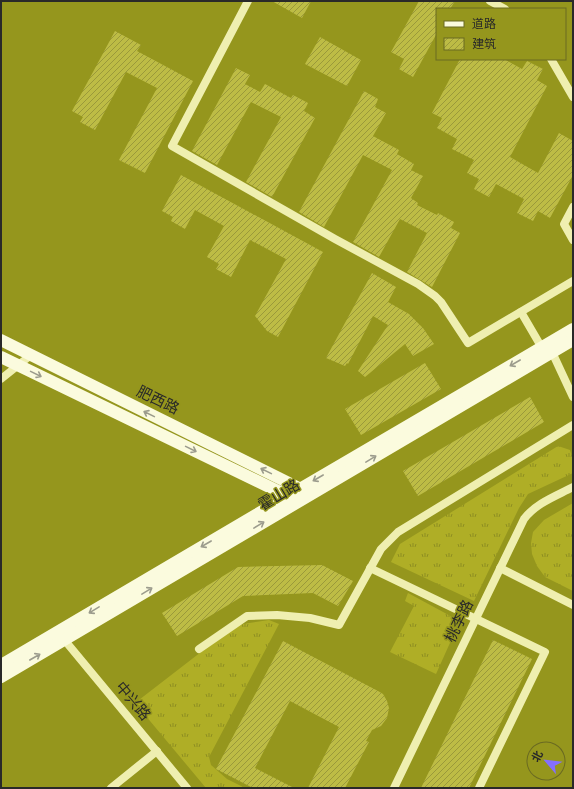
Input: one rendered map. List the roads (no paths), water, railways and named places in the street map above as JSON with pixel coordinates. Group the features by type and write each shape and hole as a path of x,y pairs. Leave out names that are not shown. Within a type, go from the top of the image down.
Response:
{"main road":[{"name":"霍山路","path":"1,665 61,636 547,350 573,329"},
{"name":"肥西路","path":"1,340 301,489"},
{"name":"霍山路","path":"1,677 61,636 288,496 547,350 573,340"},
{"name":"肥西路","path":"1,357 288,496"}],"street":[{"path":"248,1 172,146 328,235 418,284 441,302 468,343 573,281"},
{"path":"490,1 503,8"},
{"path":"552,60 573,97"},
{"path":"573,207 564,224 573,240"},
{"path":"521,312 547,350 573,397"},
{"path":"1,379 30,355"},
{"path":"199,649 247,616 277,615 304,617 339,626 381,549 398,532 573,425"},
{"name":"桃李路","path":"394,788 524,519 536,506 573,487"},
{"path":"370,568 545,652 479,788"},
{"path":"500,568 573,605"},
{"name":"中兴路","path":"61,636 187,788"},
{"path":"111,788 157,751"}]}
